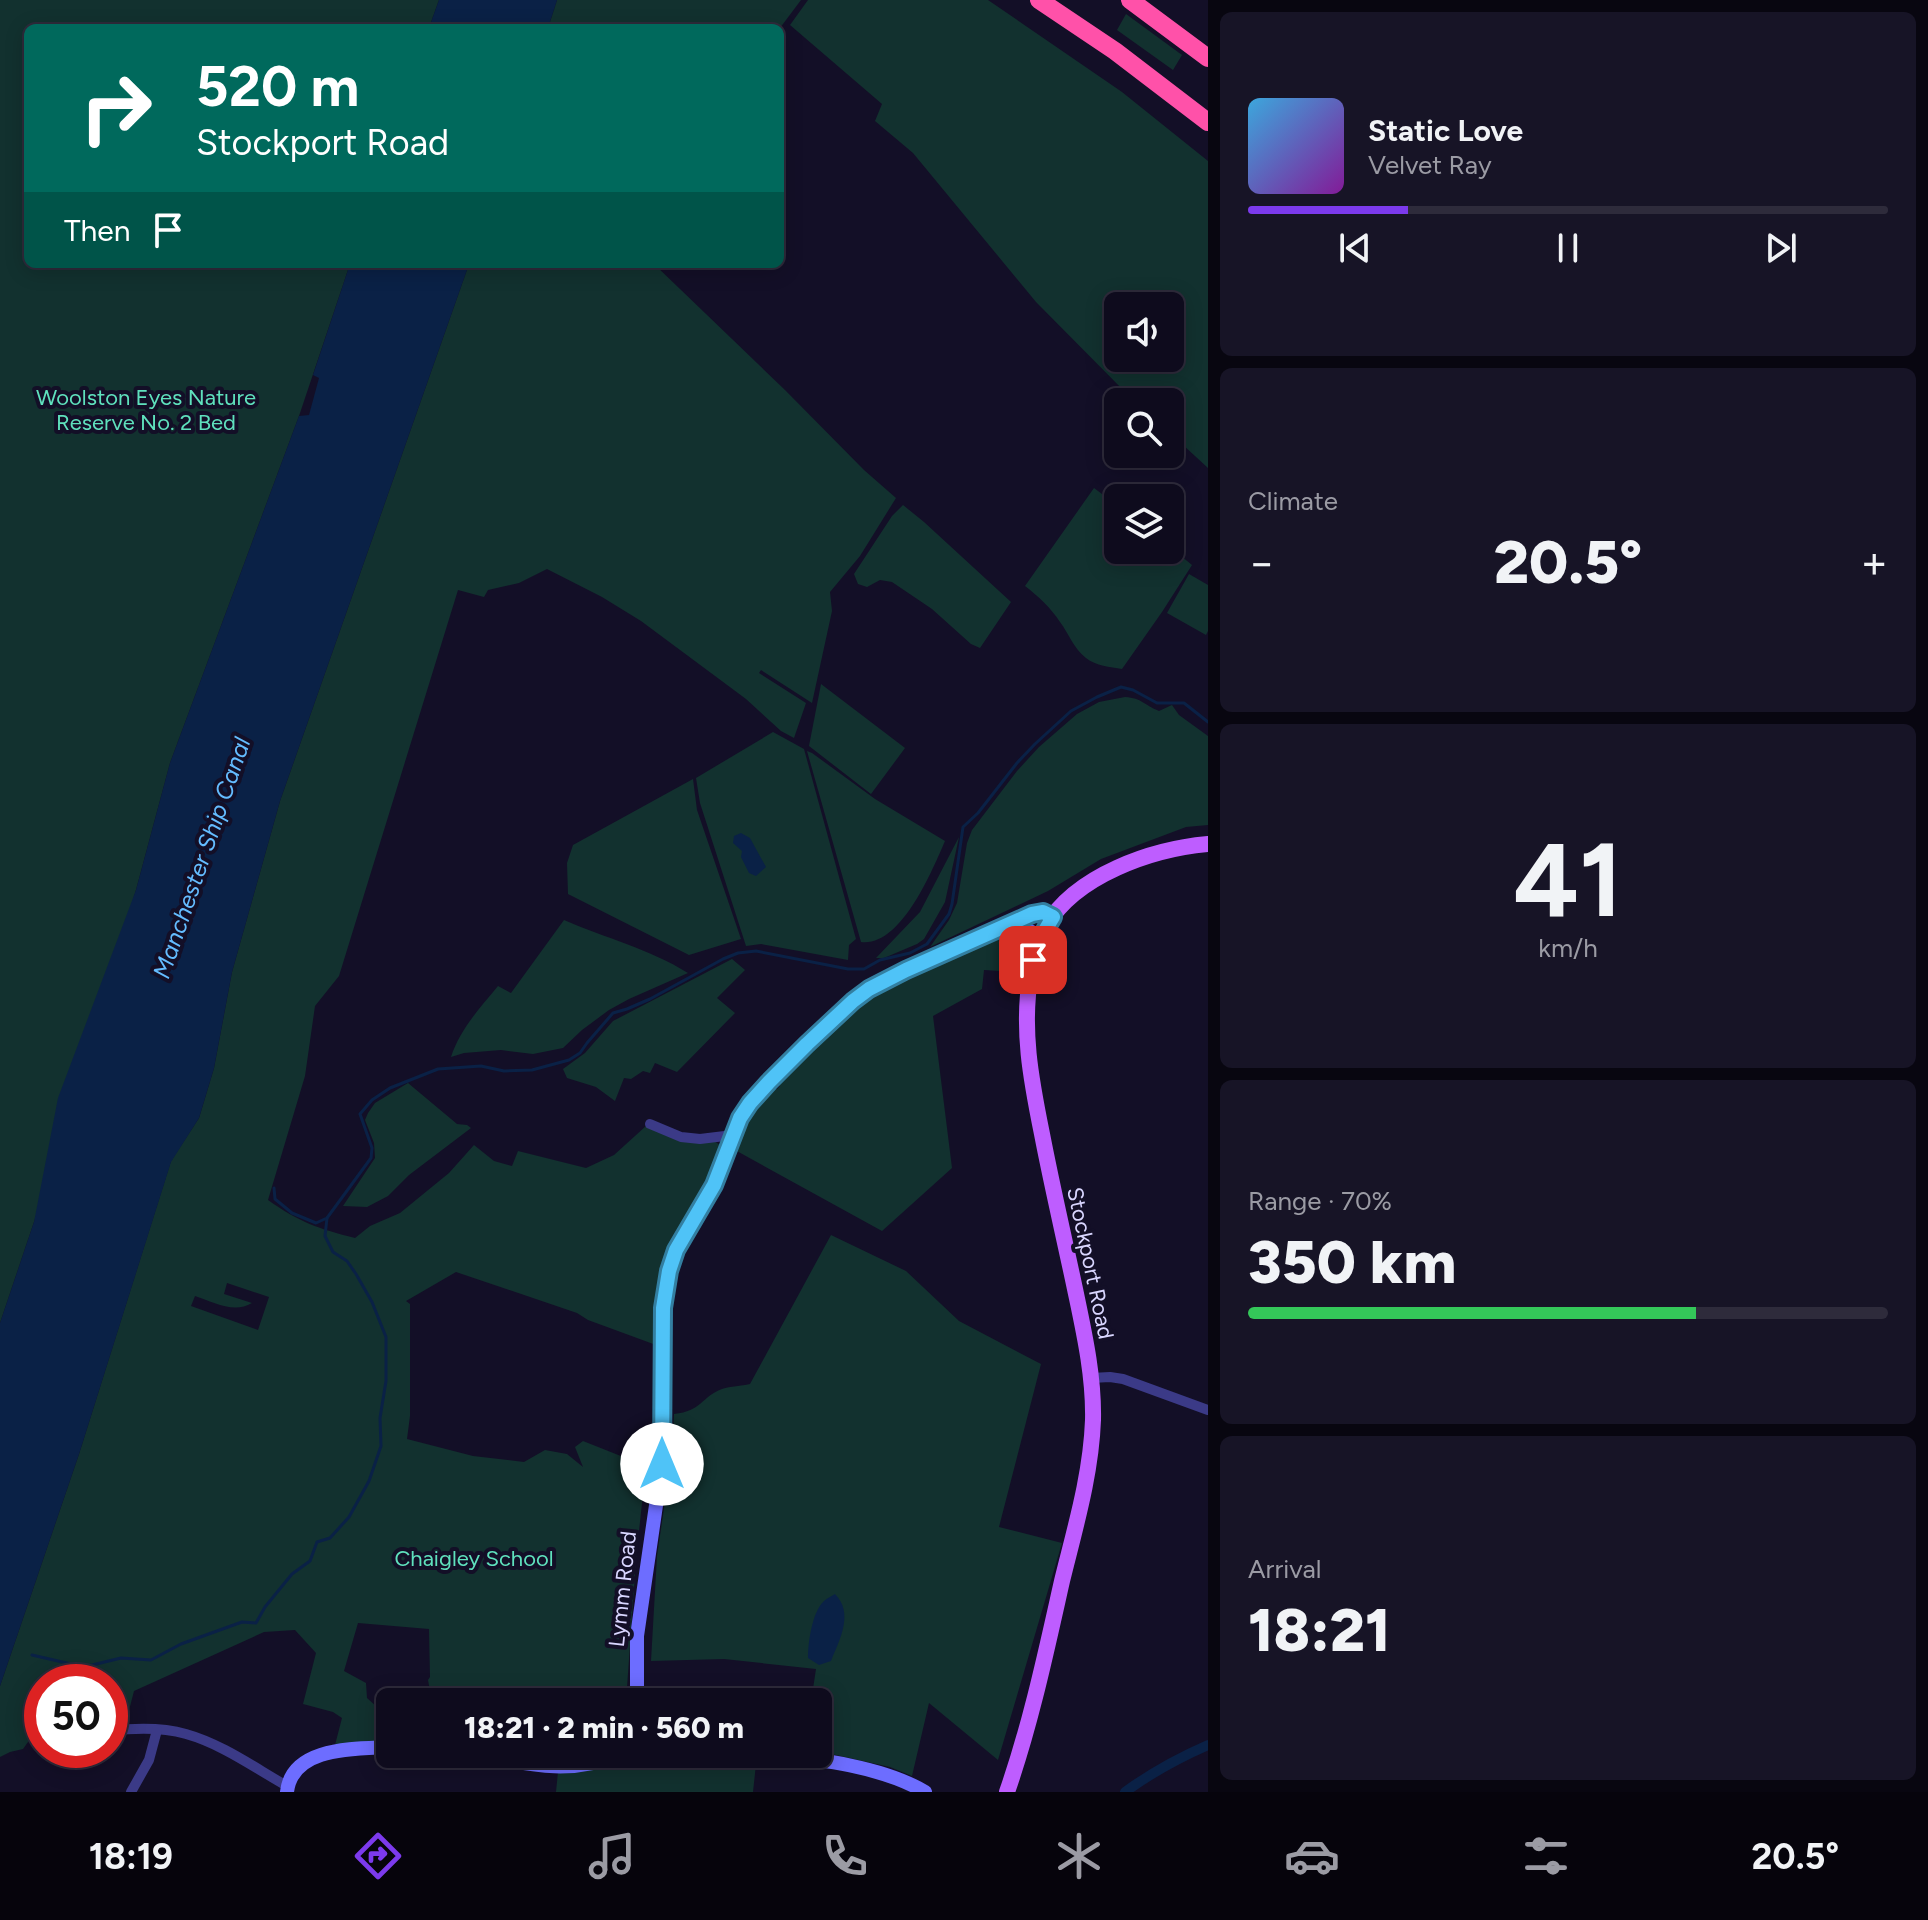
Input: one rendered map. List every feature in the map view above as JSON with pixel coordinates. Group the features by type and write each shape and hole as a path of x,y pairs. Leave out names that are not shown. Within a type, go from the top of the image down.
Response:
{"highway":[{"path":"1039,0 1115,51 1208,122"},
{"path":"1130,0 1208,58"}],"main road":[{"name":"Stockport Road","path":"1007,1792 1031,1712 1090,1460 1093,1419 1086,1343 1028,1061 1027,996 1033,960 1041,937 1053,917 1086,886 1115,869 1163,851 1208,844"},
{"name":"Lymm Road","path":"637,1688 637,1636 662,1464 661,1359 669,1271 676,1250 714,1185 740,1118 769,1082 869,989 1038,912 1053,917"},
{"path":"1010,924 1041,937"},
{"path":"287,1789 297,1768 313,1758 337,1750 376,1748"},
{"path":"832,1762 900,1780 925,1792"}],"street":[{"path":"650,1124 681,1137 700,1139 733,1135"},
{"path":"1091,1378 1123,1379 1208,1410"},
{"path":"128,1729 184,1733 207,1742 287,1789"},
{"path":"131,1792 149,1760 157,1730"}],"green space":[{"name":"Woolston Eyes Nature Reserve No. 2 Bed","path":"0,0 439,0 430,24 24,24 24,268 349,268 299,416 170,763 136,890 0,1323"},
{"path":"557,0 801,0 783,24 549,24"},
{"path":"808,0 988,0 1122,92 1208,161 1208,468 1184,446 1184,388 1121,388 1105,372 1184,372 1184,292 1104,292 1104,371 1036,302 913,153 875,121 882,104 790,25"},
{"path":"1126,14 1182,55 1173,70 1117,30"},
{"name":"Chaigley School","path":"468,268 658,268 896,498 860,556 830,592 832,611 812,703 761,670 759,673 806,703 794,738 641,621 547,569 519,583 488,590 484,597 458,590 339,976 315,1006 305,1076 268,1200 310,1224 355,1238 370,1226 400,1213 449,1173 474,1145 494,1161 512,1166 518,1151 586,1168 614,1155 646,1126 714,1141 723,1147 708,1182 668,1248 662,1276 656,1345 577,1313 456,1272 406,1301 410,1304 410,1416 407,1439 473,1456 524,1462 545,1450 567,1454 583,1467 575,1447 583,1441 646,1466 627,1688 429,1688 429,1629 358,1623 344,1671 366,1683 367,1698 376,1706 376,1746 335,1745 342,1718 333,1712 303,1704 316,1653 295,1630 264,1632 134,1691 128,1714 128,1664 24,1664 24,1748 0,1757 0,1686 79,1454 171,1161 199,1118 214,1068 232,972 280,801","holes":["227,1283 269,1297 258,1330 191,1306 195,1296 231,1307 252,1303 224,1294"]},
{"path":"1094,488 1104,496 1104,564 1184,564 1184,558 1192,565 1122,669 1086,658 1053,612 1025,586"},
{"path":"903,505 1011,602 980,648 971,644 932,609 892,582 880,580 867,587 858,584 854,574 892,516"},
{"path":"1189,574 1208,585 1206,635 1167,613"},
{"path":"821,684 905,748 871,794 809,746"},
{"path":"1125,697 1139,700 1159,711 1172,705 1179,715 1208,736 1208,825 1186,827 1101,859 1048,891 930,947 957,903 972,830 1017,771 1077,714 1099,702"},
{"path":"773,732 804,749 856,939 849,945 848,960 761,944 746,946 700,803 696,778"},
{"path":"807,751 875,799 945,841 913,905 889,933 876,940 861,942"},
{"path":"693,779 697,810 741,939 689,955 568,894 567,863 573,845"},
{"path":"959,837 945,902 924,939 884,958 876,958 920,912"},
{"path":"564,920 643,950 688,973 609,1010 563,1048 533,1054 501,1050 451,1057 465,1028 484,1002 498,986 511,993"},
{"path":"1014,927 1028,934 1017,972 984,970 982,989 933,1016 952,1168 882,1231 735,1150 751,1117 773,1087 777,1089 780,1086 777,1083 819,1041 871,995 902,977"},
{"path":"732,959 745,970 717,998 735,1013 677,1072 655,1063 650,1073 643,1071 631,1079 624,1078 615,1101 596,1087 567,1078 563,1069 585,1053 613,1021"},
{"path":"408,1083 457,1124 471,1128 409,1175 388,1196 367,1207 343,1206 375,1158 374,1143 365,1120 368,1113 375,1103"},
{"path":"831,1235 906,1271 959,1321 1041,1364 999,1527 1062,1543 998,1760 929,1703 912,1776 890,1767 832,1754 832,1688 813,1688 816,1669 724,1659 651,1661 657,1556 672,1454 674,1414 696,1407 722,1389 750,1384"},
{"path":"577,1768 756,1768 753,1792 556,1792 558,1772"}],"water":[{"path":"439,0 557,0 549,24 430,24"},
{"name":"Manchester Ship Canal","path":"349,268 468,268 280,801 232,972 214,1068 199,1118 171,1162 79,1454 0,1686 0,1323 34,1222 58,1098 136,890 170,763 299,416 309,415 319,378 313,375"},
{"path":"741,833 750,838 766,867 756,876 749,873 741,857 742,851 733,843 734,836"},
{"path":"835,1594 844,1609 844,1626 831,1661 819,1665 808,1658 812,1628 820,1606"}],"waterway":[{"path":"274,1188 275,1199 292,1213 316,1223 327,1218 371,1158 372,1148 360,1114 372,1100 390,1088 438,1069 481,1066 504,1071 532,1070 569,1060 580,1053 613,1013 650,999 738,953 756,951 848,969 864,969 880,960 910,953 927,944 949,914 963,827 978,813 1017,763 1071,711 1121,687 1157,703 1184,703 1208,722"},
{"path":"32,1655 84,1667 121,1658 151,1660 181,1644 242,1622 256,1623 292,1574 310,1561 317,1542 330,1538 349,1517 369,1481 381,1446 386,1337 372,1302 356,1274 347,1261 333,1252 325,1236 327,1218"},
{"path":"1125,1792 1165,1766 1208,1745"}],"route":[{"path":"662,1464 661,1359 663,1308 669,1271 676,1250 714,1185 740,1118 750,1103 807,1044 869,989 1032,914 1043,912 1053,917 1046,926 1033,960"}]}
